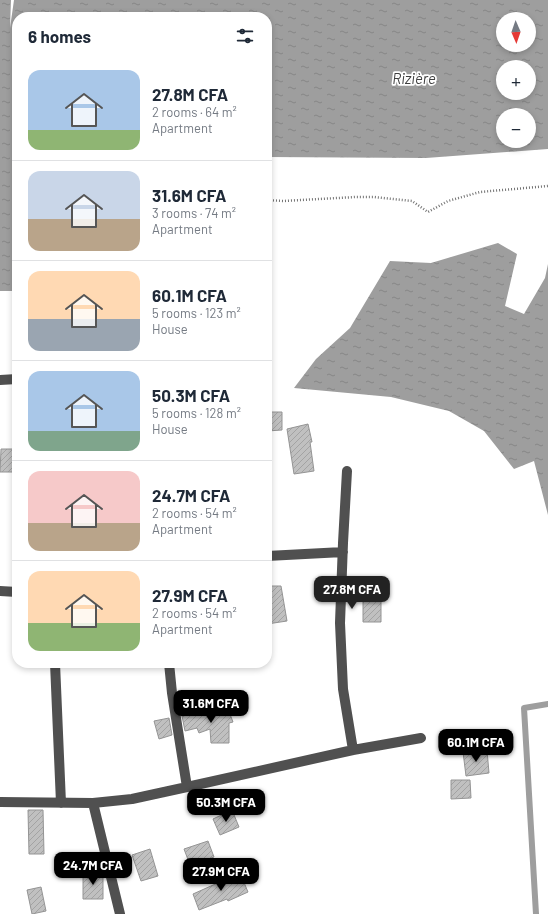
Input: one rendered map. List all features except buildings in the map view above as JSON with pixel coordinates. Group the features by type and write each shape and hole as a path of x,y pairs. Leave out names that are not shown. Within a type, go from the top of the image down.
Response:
{"street":[{"path":"0,380 12,379"},
{"path":"347,471 342,552 340,623 343,689 353,750"},
{"path":"272,556 342,552"},
{"path":"0,591 12,592"},
{"path":"55,668 61,803"},
{"path":"170,668 187,787"},
{"path":"0,802 93,803 132,798 353,750 421,738"},
{"path":"93,803 120,914"}],"path":[{"path":"272,200 283,201 356,196 374,197 412,201 428,212 448,201 480,192 548,186"}],"water":[{"name":"Rizière","path":"0,0 11,0 10,28 12,14 12,291 0,291"},
{"name":"Rizière","path":"14,0 548,0 548,149 426,158 272,157 272,12 12,12"},
{"path":"498,243 517,254 505,306 524,314 545,278 548,264 548,515 534,461 514,469 484,431 449,411 391,397 294,388 316,359 350,328 390,261 431,263"}],"waterway":[{"path":"536,914 524,708 548,704"}]}
